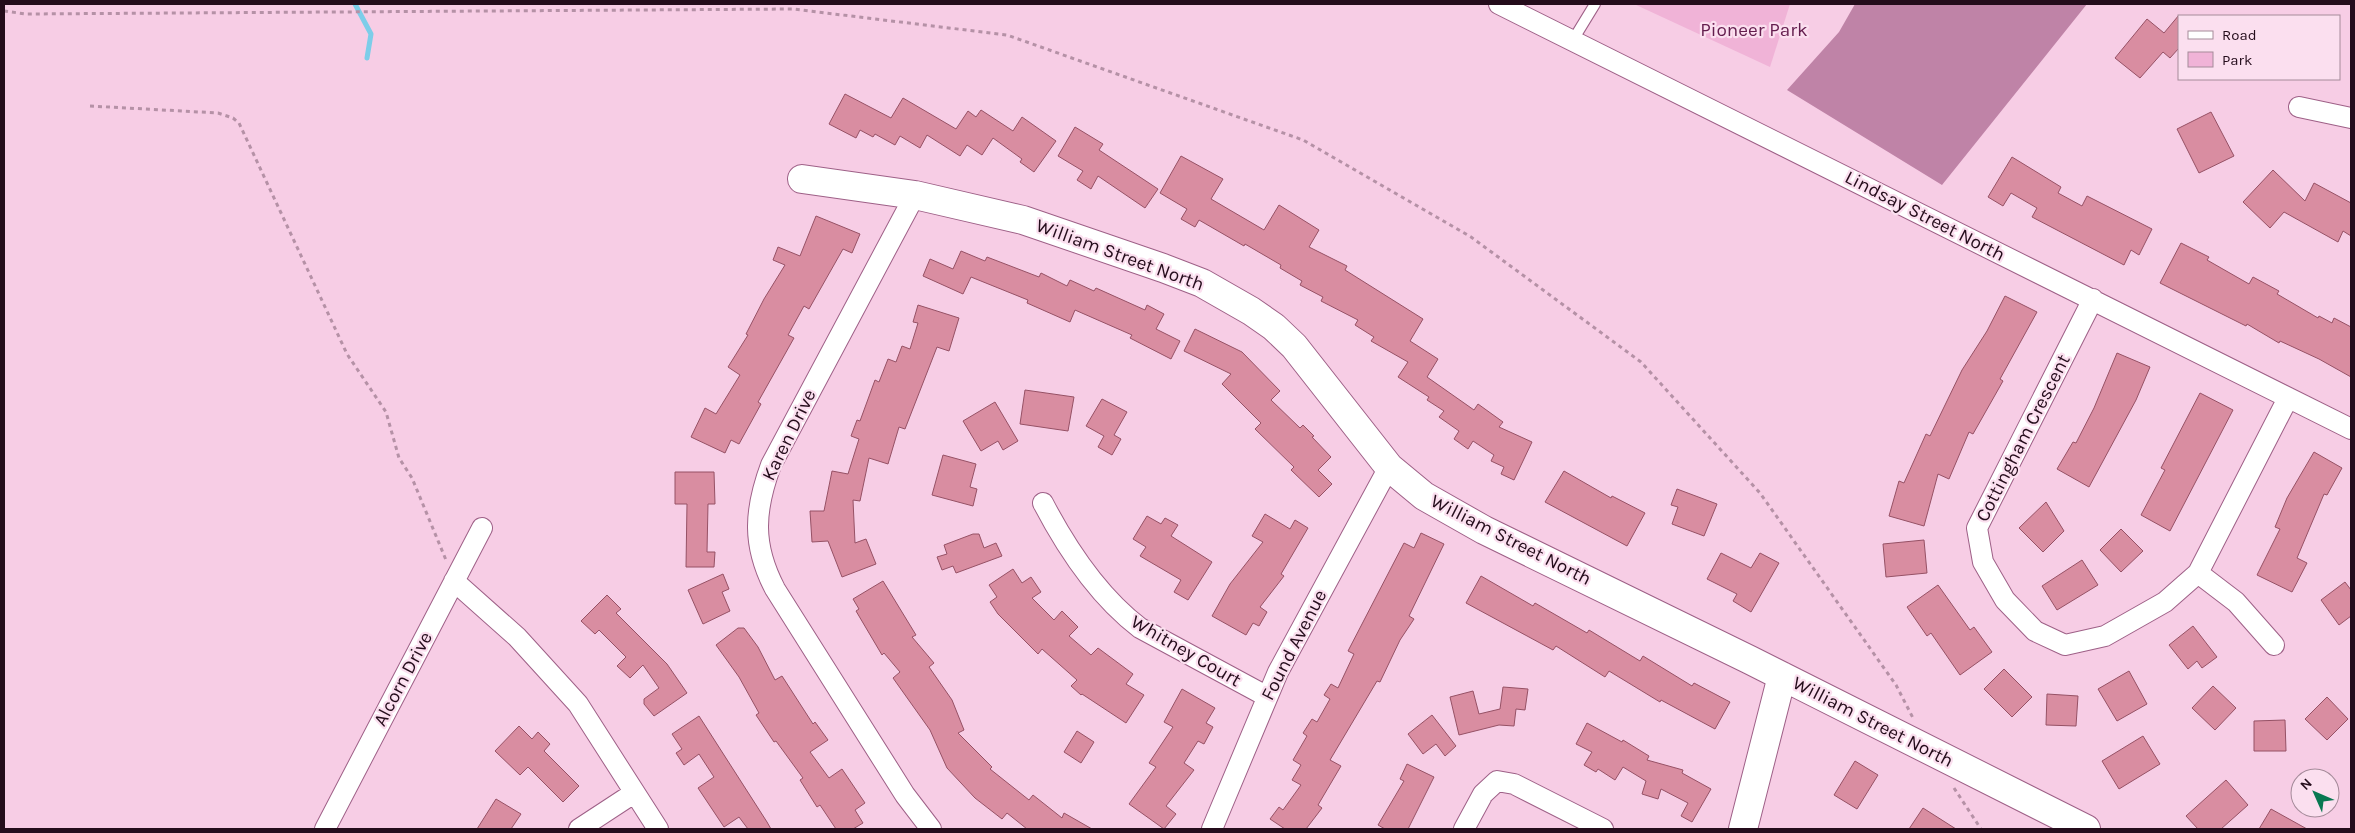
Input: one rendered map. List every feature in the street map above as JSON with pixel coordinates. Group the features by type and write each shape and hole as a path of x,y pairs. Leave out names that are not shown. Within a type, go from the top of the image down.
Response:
{"street":[{"name":"Lindsay Street North","path":"1499,4 2351,429"},
{"path":"2299,107 2351,118"},
{"name":"William Street North","path":"802,179 915,194 1023,220 1062,232 1202,283 1251,311 1274,327 1312,367 1389,467 1424,496 1484,530 1782,676 2086,829"},
{"name":"Karen Drive","path":"915,194 771,465 758,508 757,527 765,570 775,589 905,795 932,829"},
{"name":"Cottingham Crescent","path":"2092,299 1977,528 1983,562 2005,600 2035,631 2065,645 2106,636 2165,602 2198,573 2288,398"},
{"name":"Found Avenue","path":"1212,829 1266,696 1389,467"},
{"name":"Whitney Court","path":"1043,503 1062,538 1121,614 1140,628 1266,696"},
{"name":"Alcorn Drive","path":"325,829 482,528"},
{"path":"2198,573 2236,602 2274,645"},
{"path":"454,581 517,637 560,683 593,727 658,829"},
{"path":"1743,829 1782,676"},
{"path":"1464,829 1483,794 1497,781 1514,784 1603,829"},
{"path":"579,829 634,793"}],"lane":[{"path":"1573,40 1595,4"}],"path":[{"path":"793,9 796,4"},
{"path":"4,11 26,14 793,9 1007,34 1303,140 1471,237 1642,362 1760,493 1891,678 1914,719"},
{"path":"90,106 215,112 228,115 239,123 347,354 386,412 399,458 412,478 454,581"},
{"path":"1952,784 1982,829"}],"green space":[{"name":"Pioneer Park","path":"1634,4 1790,4 1770,67"}],"shaded area":[{"path":"1855,4 2087,4 1942,185 1787,90 1839,32"}],"building":[{"path":"2178,16 2178,49 2170,58 2163,52 2140,78 2115,58 2147,19 2164,33"},
{"path":"845,94 891,118 903,98 956,129 968,111 976,117 981,110 1013,131 1022,117 1056,141 1034,172 1020,162 1022,159 993,138 982,155 967,145 960,156 927,135 920,148 900,136 895,145 875,134 873,137 860,130 856,138 829,124"},
{"path":"2211,112 2234,156 2199,173 2177,129"},
{"path":"1075,127 1103,144 1099,150 1158,189 1145,208 1098,176 1091,189 1077,180 1083,171 1058,156"},
{"path":"1181,156 1223,179 1211,199 1264,230 1279,205 1319,230 1309,247 1347,266 1345,270 1423,319 1410,341 1438,359 1427,377 1474,410 1478,404 1503,422 1499,427 1532,442 1514,480 1501,474 1504,467 1491,461 1494,455 1473,441 1468,449 1454,439 1459,431 1439,417 1444,411 1427,400 1429,397 1398,377 1408,362 1371,341 1374,337 1355,325 1358,320 1321,301 1323,297 1300,285 1302,281 1280,268 1281,265 1245,244 1244,246 1199,220 1195,227 1181,219 1187,209 1160,193"},
{"path":"2012,157 2061,187 2058,193 2082,206 2087,196 2152,229 2139,255 2131,250 2124,265 2032,217 2037,208 2011,193 2003,206 1988,197"},
{"path":"2273,170 2305,201 2314,183 2351,203 2351,236 2343,231 2338,242 2284,212 2270,228 2243,202"},
{"path":"816,216 860,234 852,253 843,249 809,309 804,306 788,335 794,338 758,402 761,404 739,444 731,440 725,453 691,437 705,408 716,414 740,375 728,367 748,335 746,334 764,299 785,265 773,260 778,247 800,256"},
{"path":"2181,243 2209,257 2207,260 2249,284 2253,277 2279,291 2277,294 2318,318 2319,316 2332,323 2334,318 2351,327 2351,377 2319,359 2280,341 2279,343 2247,324 2246,326 2160,283"},
{"path":"961,251 985,261 987,257 1039,277 1041,273 1067,286 1070,280 1094,291 1096,288 1145,310 1147,305 1164,314 1156,329 1180,341 1171,359 1130,338 1132,335 1075,310 1070,322 1027,303 1028,300 971,277 963,294 923,276 930,259 953,269"},
{"path":"2005,296 2037,312 2000,379 2003,381 1973,434 1969,432 1949,479 1938,474 1924,526 1889,516 1899,481 1904,483 1926,434 1930,436 1962,370 1987,331"},
{"path":"918,305 959,318 949,351 937,347 905,429 899,427 888,464 869,458 860,501 853,500 855,543 866,539 876,564 842,577 828,541 812,542 810,511 824,511 832,471 848,474 859,439 851,436 857,420 860,421 875,380 879,382 888,359 896,362 902,346 910,349 918,323 913,322"},
{"path":"1195,329 1242,352 1280,391 1271,400 1300,428 1303,425 1331,457 1318,470 1332,484 1319,497 1291,470 1294,467 1255,429 1261,423 1222,384 1231,374 1184,351"},
{"path":"2117,353 2150,367 2136,400 2089,487 2057,469 2073,442 2076,443 2094,408"},
{"path":"1025,390 1074,397 1068,431 1020,424"},
{"path":"2200,393 2233,410 2170,531 2141,515 2165,470 2161,468"},
{"path":"1102,399 1127,412 1114,435 1121,439 1112,455 1098,447 1104,436 1086,426"},
{"path":"995,402 1018,441 1003,450 998,441 981,451 963,421"},
{"path":"2314,452 2342,468 2327,495 2324,494 2297,558 2307,563 2292,592 2257,575 2280,529 2275,527 2287,498"},
{"path":"943,455 976,464 970,487 977,489 973,506 932,495"},
{"path":"1564,471 1611,498 1612,496 1645,513 1627,546 1545,502"},
{"path":"675,472 714,472 715,504 708,504 707,552 715,552 714,567 686,567 687,504 675,504"},
{"path":"1677,489 1717,504 1704,536 1672,524 1678,507 1671,505"},
{"path":"2046,502 2064,531 2043,552 2019,528"},
{"path":"1265,514 1290,529 1295,520 1308,528 1281,574 1284,576 1260,607 1267,612 1259,626 1253,623 1246,635 1212,616 1230,584 1263,542 1252,536"},
{"path":"1147,516 1161,524 1165,518 1178,525 1171,536 1212,562 1188,600 1174,592 1181,580 1140,556 1146,547 1133,539"},
{"path":"2121,529 2143,551 2121,572 2100,550"},
{"path":"1421,533 1444,544 1409,616 1414,619 1400,640 1380,682 1377,681 1330,760 1341,766 1318,805 1322,808 1306,829 1285,829 1270,819 1279,807 1283,810 1301,785 1292,780 1301,765 1293,760 1307,736 1303,733 1312,719 1317,722 1330,699 1324,695 1331,684 1338,688 1354,654 1348,651 1404,543 1414,548"},
{"path":"973,534 979,534 984,548 996,543 1002,556 956,573 953,566 942,570 937,557 947,554 944,545"},
{"path":"1924,540 1927,573 1886,577 1883,544"},
{"path":"1721,553 1751,568 1760,553 1779,563 1751,612 1733,601 1737,594 1707,579"},
{"path":"2082,560 2098,585 2057,610 2042,586"},
{"path":"1013,569 1022,583 1031,577 1041,592 1032,598 1054,620 1062,611 1078,627 1069,636 1091,655 1098,648 1133,674 1126,684 1144,695 1126,723 1081,695 1071,686 1077,680 1042,649 1038,654 998,614 990,602 997,597 989,585"},
{"path":"723,574 729,589 722,592 730,611 703,624 688,590"},
{"path":"1481,576 1533,606 1535,603 1587,633 1589,630 1640,661 1643,656 1692,686 1694,683 1730,702 1715,729 1661,700 1660,702 1609,671 1605,677 1556,646 1553,650 1466,603"},
{"path":"883,581 916,635 912,637 934,663 929,667 952,700 964,730 958,733 992,767 990,769 1029,800 1033,795 1062,818 1064,813 1092,829 1027,829 1007,813 1002,819 975,798 947,768 930,730 893,678 900,672 884,653 882,655 856,611 859,609 853,599"},
{"path":"2345,582 2351,590 2351,616 2339,625 2321,600"},
{"path":"1938,585 1970,630 1974,627 1992,652 1960,675 1931,633 1927,636 1907,607"},
{"path":"607,595 621,609 616,613 667,664 687,693 654,716 644,704 644,699 659,688 643,665 630,678 617,666 626,657 599,630 595,634 581,621"},
{"path":"2193,626 2217,657 2202,668 2197,661 2188,669 2169,645"},
{"path":"738,628 744,628 758,647 775,680 782,676 813,724 815,722 828,740 810,752 829,778 842,769 865,803 855,810 863,823 853,829 836,829 820,805 817,807 800,780 803,778 776,741 774,742 756,715 759,713 739,677 716,645"},
{"path":"2004,669 2032,697 2012,717 1984,689"},
{"path":"2129,671 2147,704 2117,721 2098,689"},
{"path":"2213,686 2236,708 2215,730 2192,708"},
{"path":"1503,687 1528,689 1525,710 1516,709 1514,726 1499,725 1459,735 1450,697 1473,691 1479,714 1500,709"},
{"path":"1182,689 1215,708 1206,723 1213,727 1204,744 1198,741 1184,763 1194,770 1166,806 1176,814 1164,829 1129,804 1156,767 1149,763 1173,727 1164,722"},
{"path":"2047,694 2078,696 2076,726 2046,725"},
{"path":"2327,697 2348,719 2327,740 2305,719"},
{"path":"1432,715 1456,746 1445,756 1436,744 1423,754 1408,734"},
{"path":"699,716 771,829 748,829 739,817 724,827 698,788 714,777 699,754 684,765 676,753 682,749 672,734"},
{"path":"2285,720 2286,751 2254,751 2254,721"},
{"path":"1587,723 1622,742 1623,740 1649,756 1647,760 1683,770 1682,773 1711,789 1692,822 1681,816 1688,803 1661,789 1658,799 1642,794 1646,781 1623,767 1615,780 1598,769 1596,772 1584,765 1592,752 1576,744"},
{"path":"519,726 532,739 538,732 550,744 544,751 579,786 563,802 528,767 520,775 495,751"},
{"path":"1077,731 1094,742 1081,763 1064,752"},
{"path":"2143,736 2160,764 2119,789 2102,761"},
{"path":"1855,761 1878,775 1857,809 1834,795"},
{"path":"1407,764 1434,777 1408,829 1385,829 1378,825 1404,781 1400,779"},
{"path":"2226,780 2248,805 2221,829 2198,829 2186,816"},
{"path":"496,799 521,814 511,829 477,829"},
{"path":"1923,808 1956,829 1909,829"},
{"path":"2271,809 2307,829 2259,829"}],"waterway":[{"path":"355,4 371,34 367,58"}]}
